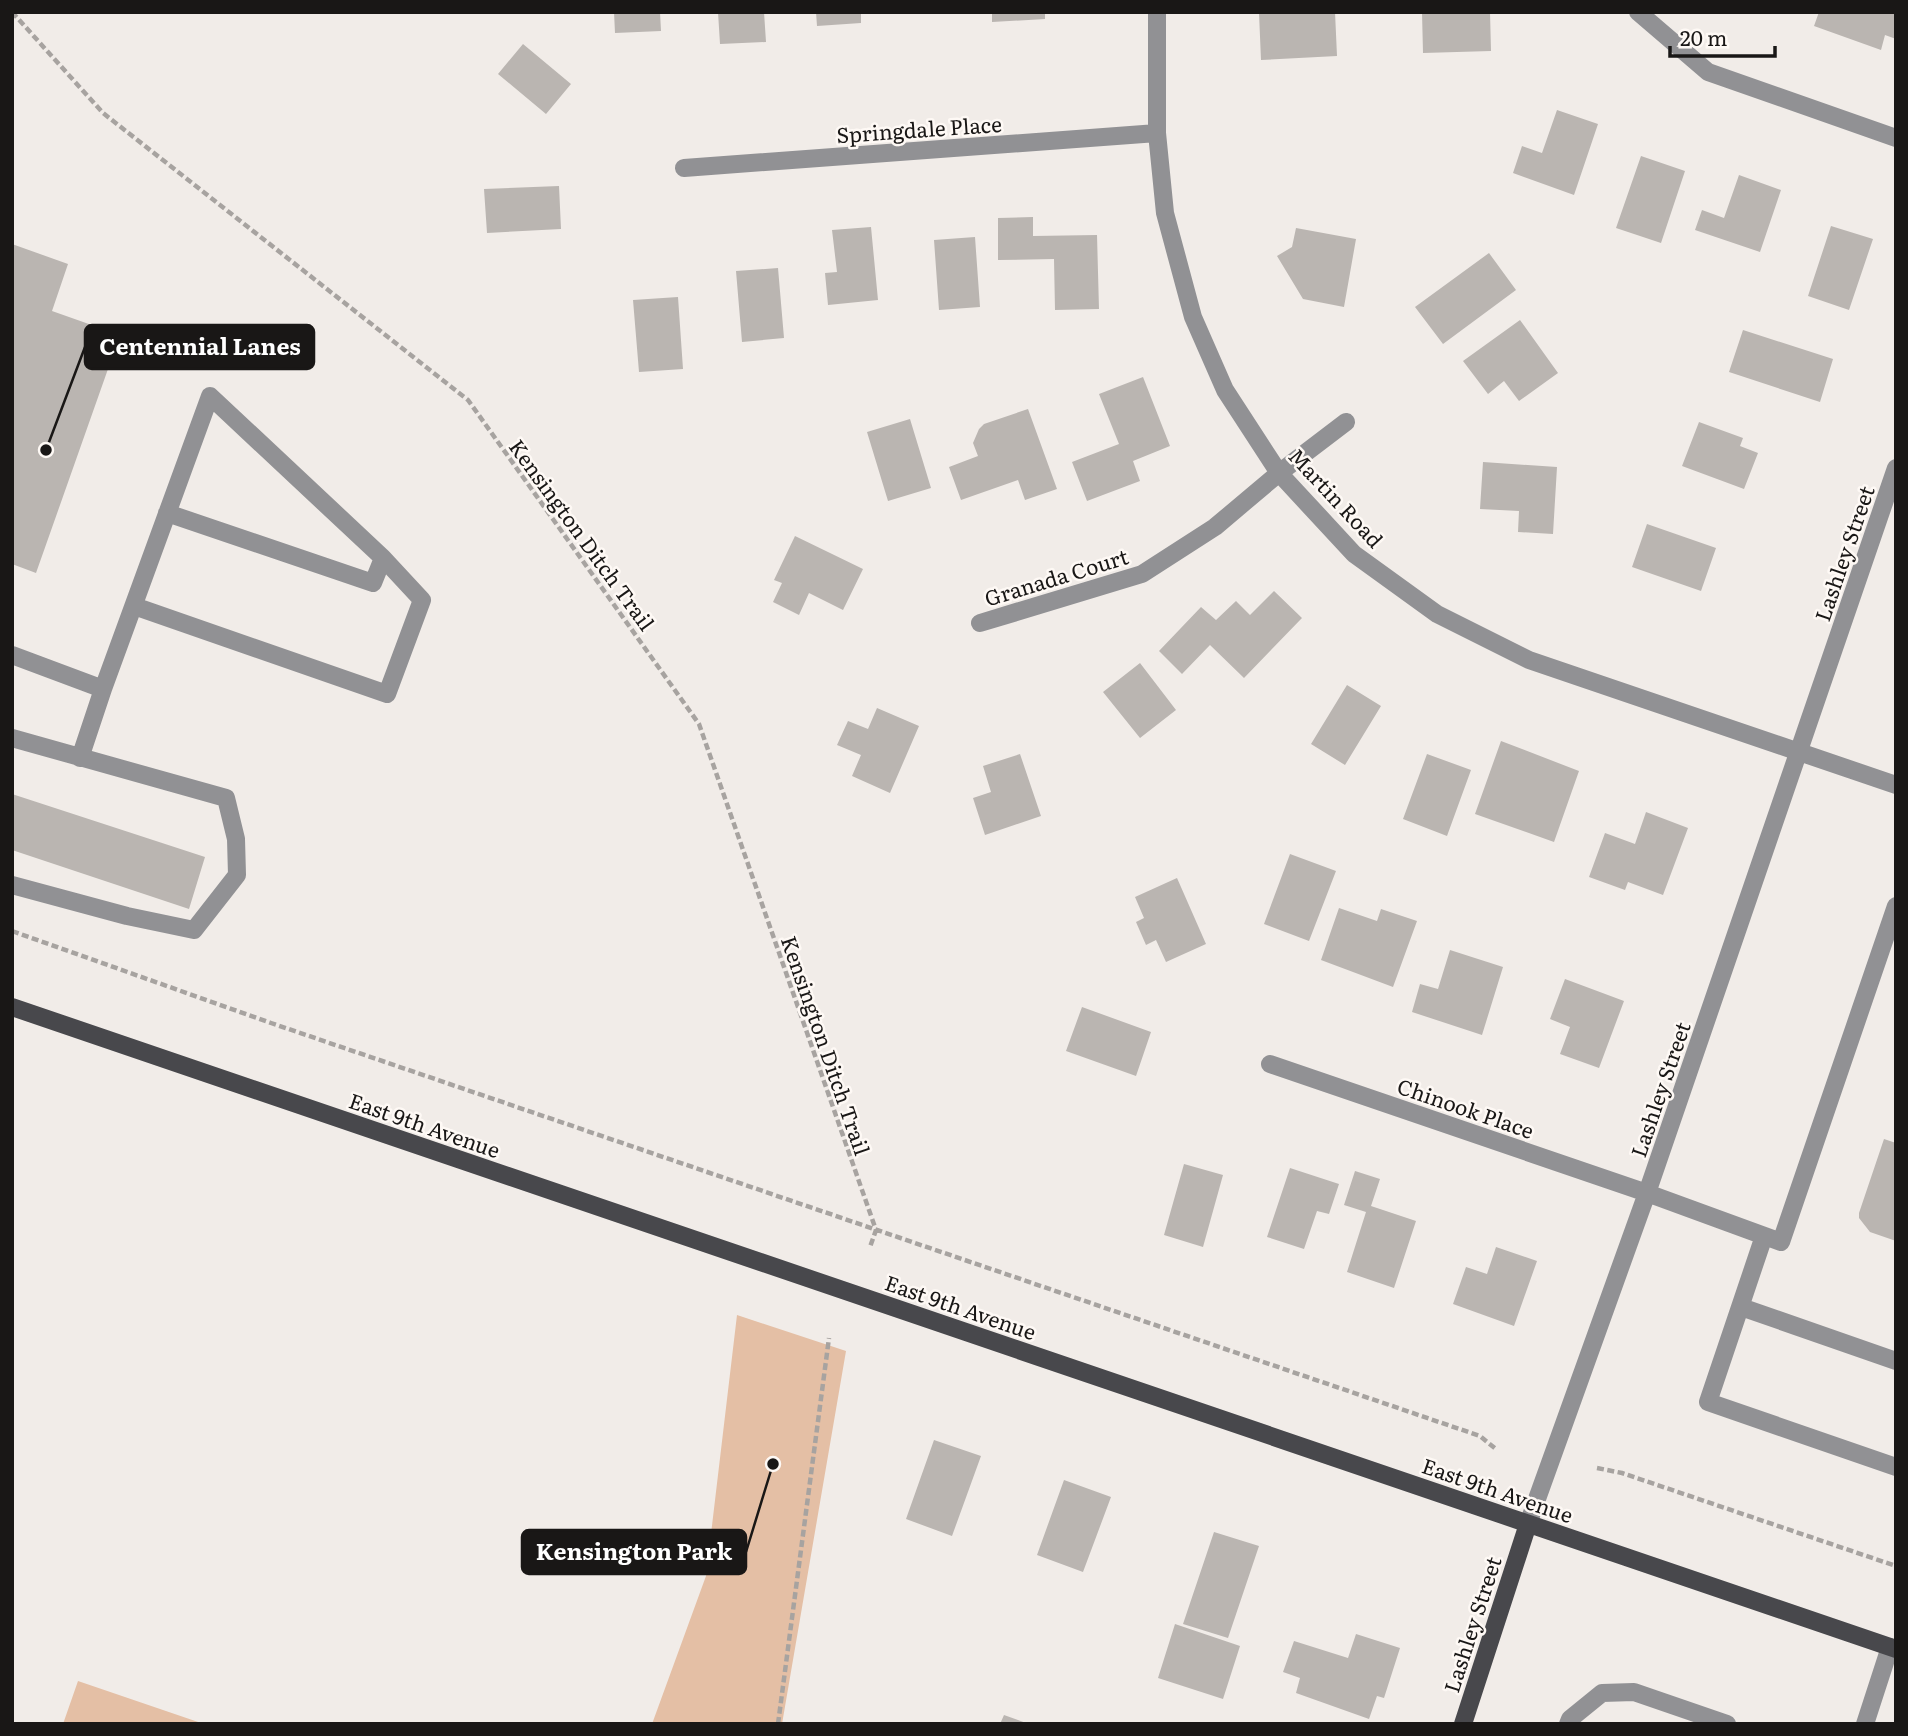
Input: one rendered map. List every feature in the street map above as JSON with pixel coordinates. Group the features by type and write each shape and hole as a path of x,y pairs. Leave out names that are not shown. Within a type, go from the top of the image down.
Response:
{"main road":[{"name":"East 9th Avenue","path":"12,1007 1893,1648"},
{"name":"Lashley Street","path":"1463,1724 1528,1524"}],"street":[{"name":"Martin Road","path":"1157,12 1157,133 1166,214 1193,317 1225,390 1279,473 1354,554 1437,614 1529,660 1896,785"},
{"path":"1638,12 1709,72 1896,138"},
{"name":"Springdale Place","path":"684,168 1157,133"},
{"path":"80,758 103,689 209,396 383,558 422,600 387,694 134,606"},
{"name":"Granada Court","path":"980,623 1142,574 1215,527 1279,473 1346,422"},
{"name":"Lashley Street","path":"1528,1524 1647,1193 1896,468"},
{"path":"167,513 373,583 383,558"},
{"path":"12,655 103,689"},
{"path":"12,738 226,798 236,839 237,875 194,930 127,916 12,884"},
{"path":"1896,906 1781,1242 1764,1236 1708,1402 1896,1468"},
{"name":"Chinook Place","path":"1270,1064 1647,1193 1764,1236"},
{"path":"1741,1307 1896,1361"},
{"path":"1865,1724 1893,1648"},
{"path":"1568,1724 1570,1719 1602,1693 1634,1692 1727,1724"}],"path":[{"name":"Kensington Ditch Trail","path":"12,12 103,113 468,401 699,723 876,1230"},
{"path":"12,931 1480,1436 1497,1450"},
{"path":"870,1247 876,1230"},
{"path":"778,1724 829,1338"},
{"path":"1597,1468 1622,1473 1896,1566"}],"shaded area":[{"path":"737,1315 846,1351 782,1724 652,1724 706,1576"},
{"path":"78,1681 204,1724 63,1724"}],"building":[{"path":"614,12 660,12 661,31 615,33"},
{"path":"718,12 764,12 766,42 720,44"},
{"path":"816,12 861,12 861,23 817,26"},
{"path":"992,12 1045,12 1045,19 992,22"},
{"path":"1335,12 1337,56 1261,60 1259,13"},
{"path":"1422,12 1490,12 1491,51 1423,53"},
{"path":"1819,12 1896,12 1896,39 1885,35 1881,50 1814,26"},
{"path":"523,44 571,84 546,114 498,74"},
{"path":"1557,110 1598,124 1574,195 1513,173 1522,146 1542,153"},
{"path":"1641,156 1685,171 1661,243 1616,228"},
{"path":"1739,175 1781,190 1760,252 1695,230 1702,210 1724,218"},
{"path":"559,186 561,229 487,233 484,189"},
{"path":"1033,217 1033,236 1097,235 1099,309 1055,310 1054,259 998,260 998,218"},
{"path":"1831,226 1873,239 1849,310 1808,296"},
{"path":"871,227 878,300 828,305 825,273 837,272 832,230"},
{"path":"1296,228 1356,239 1344,307 1303,299 1277,256 1292,247"},
{"path":"975,237 980,307 939,310 934,240"},
{"path":"12,244 68,264 52,311 120,335 36,573 12,564"},
{"path":"1489,253 1516,290 1443,344 1415,307"},
{"path":"778,268 784,338 742,342 736,271"},
{"path":"678,297 683,369 639,372 633,300"},
{"path":"1520,320 1558,373 1519,401 1504,381 1488,394 1463,361"},
{"path":"1743,330 1833,359 1820,402 1729,372"},
{"path":"1143,377 1170,446 1133,461 1140,481 1087,501 1072,462 1119,444 1099,394"},
{"path":"1028,409 1057,489 1025,500 1018,480 961,500 949,467 978,456 973,443 984,424"},
{"path":"910,419 931,488 888,501 867,432"},
{"path":"1699,422 1743,438 1740,446 1758,453 1744,489 1682,466"},
{"path":"1483,462 1557,467 1553,534 1518,532 1519,511 1480,509"},
{"path":"1647,524 1716,548 1701,591 1632,567"},
{"path":"795,536 863,569 843,610 809,593 799,615 773,602 782,583 774,580"},
{"path":"1274,591 1302,618 1244,678 1210,645 1182,674 1159,651 1201,607 1216,620 1236,601 1250,615"},
{"path":"1140,663 1176,710 1140,738 1103,692"},
{"path":"1347,685 1381,706 1345,765 1311,744"},
{"path":"877,708 919,726 890,793 852,776 861,755 837,745 848,721 868,729"},
{"path":"1501,741 1579,771 1554,842 1475,814"},
{"path":"1020,754 1041,816 985,835 973,798 991,792 983,766"},
{"path":"1427,754 1471,770 1447,836 1403,819"},
{"path":"12,794 205,857 189,909 12,850"},
{"path":"1646,812 1688,828 1663,895 1628,882 1625,890 1589,877 1605,833 1635,844"},
{"path":"1290,854 1336,871 1309,941 1264,924"},
{"path":"1177,878 1206,944 1166,962 1156,940 1146,945 1136,922 1144,918 1135,897"},
{"path":"1339,908 1377,921 1381,909 1417,921 1393,987 1321,960"},
{"path":"1450,950 1503,967 1482,1035 1412,1012 1420,984 1438,989"},
{"path":"1565,979 1624,1001 1599,1068 1560,1054 1570,1027 1550,1019"},
{"path":"1082,1007 1151,1032 1136,1076 1066,1051"},
{"path":"1884,1139 1896,1143 1896,1241 1870,1232 1859,1218"},
{"path":"1184,1164 1223,1175 1203,1247 1164,1235"},
{"path":"1290,1168 1339,1184 1329,1214 1317,1211 1304,1249 1267,1237"},
{"path":"1355,1171 1380,1179 1371,1206 1416,1221 1394,1288 1347,1272 1366,1212 1344,1205"},
{"path":"1496,1247 1537,1261 1514,1326 1453,1304 1466,1267 1487,1274"},
{"path":"934,1440 981,1456 952,1536 906,1519"},
{"path":"1064,1480 1111,1497 1083,1572 1037,1555"},
{"path":"1214,1532 1259,1546 1228,1638 1183,1624"},
{"path":"1175,1624 1240,1646 1223,1699 1158,1678"},
{"path":"1356,1634 1400,1648 1384,1698 1377,1696 1369,1719 1296,1693 1300,1678 1283,1672 1294,1641 1348,1658"},
{"path":"1004,1715 1026,1723 1026,1724 1000,1724"}],"place":[{"name":"Centennial Lanes","path":"46,450"},
{"name":"Kensington Park","path":"773,1464"}]}
